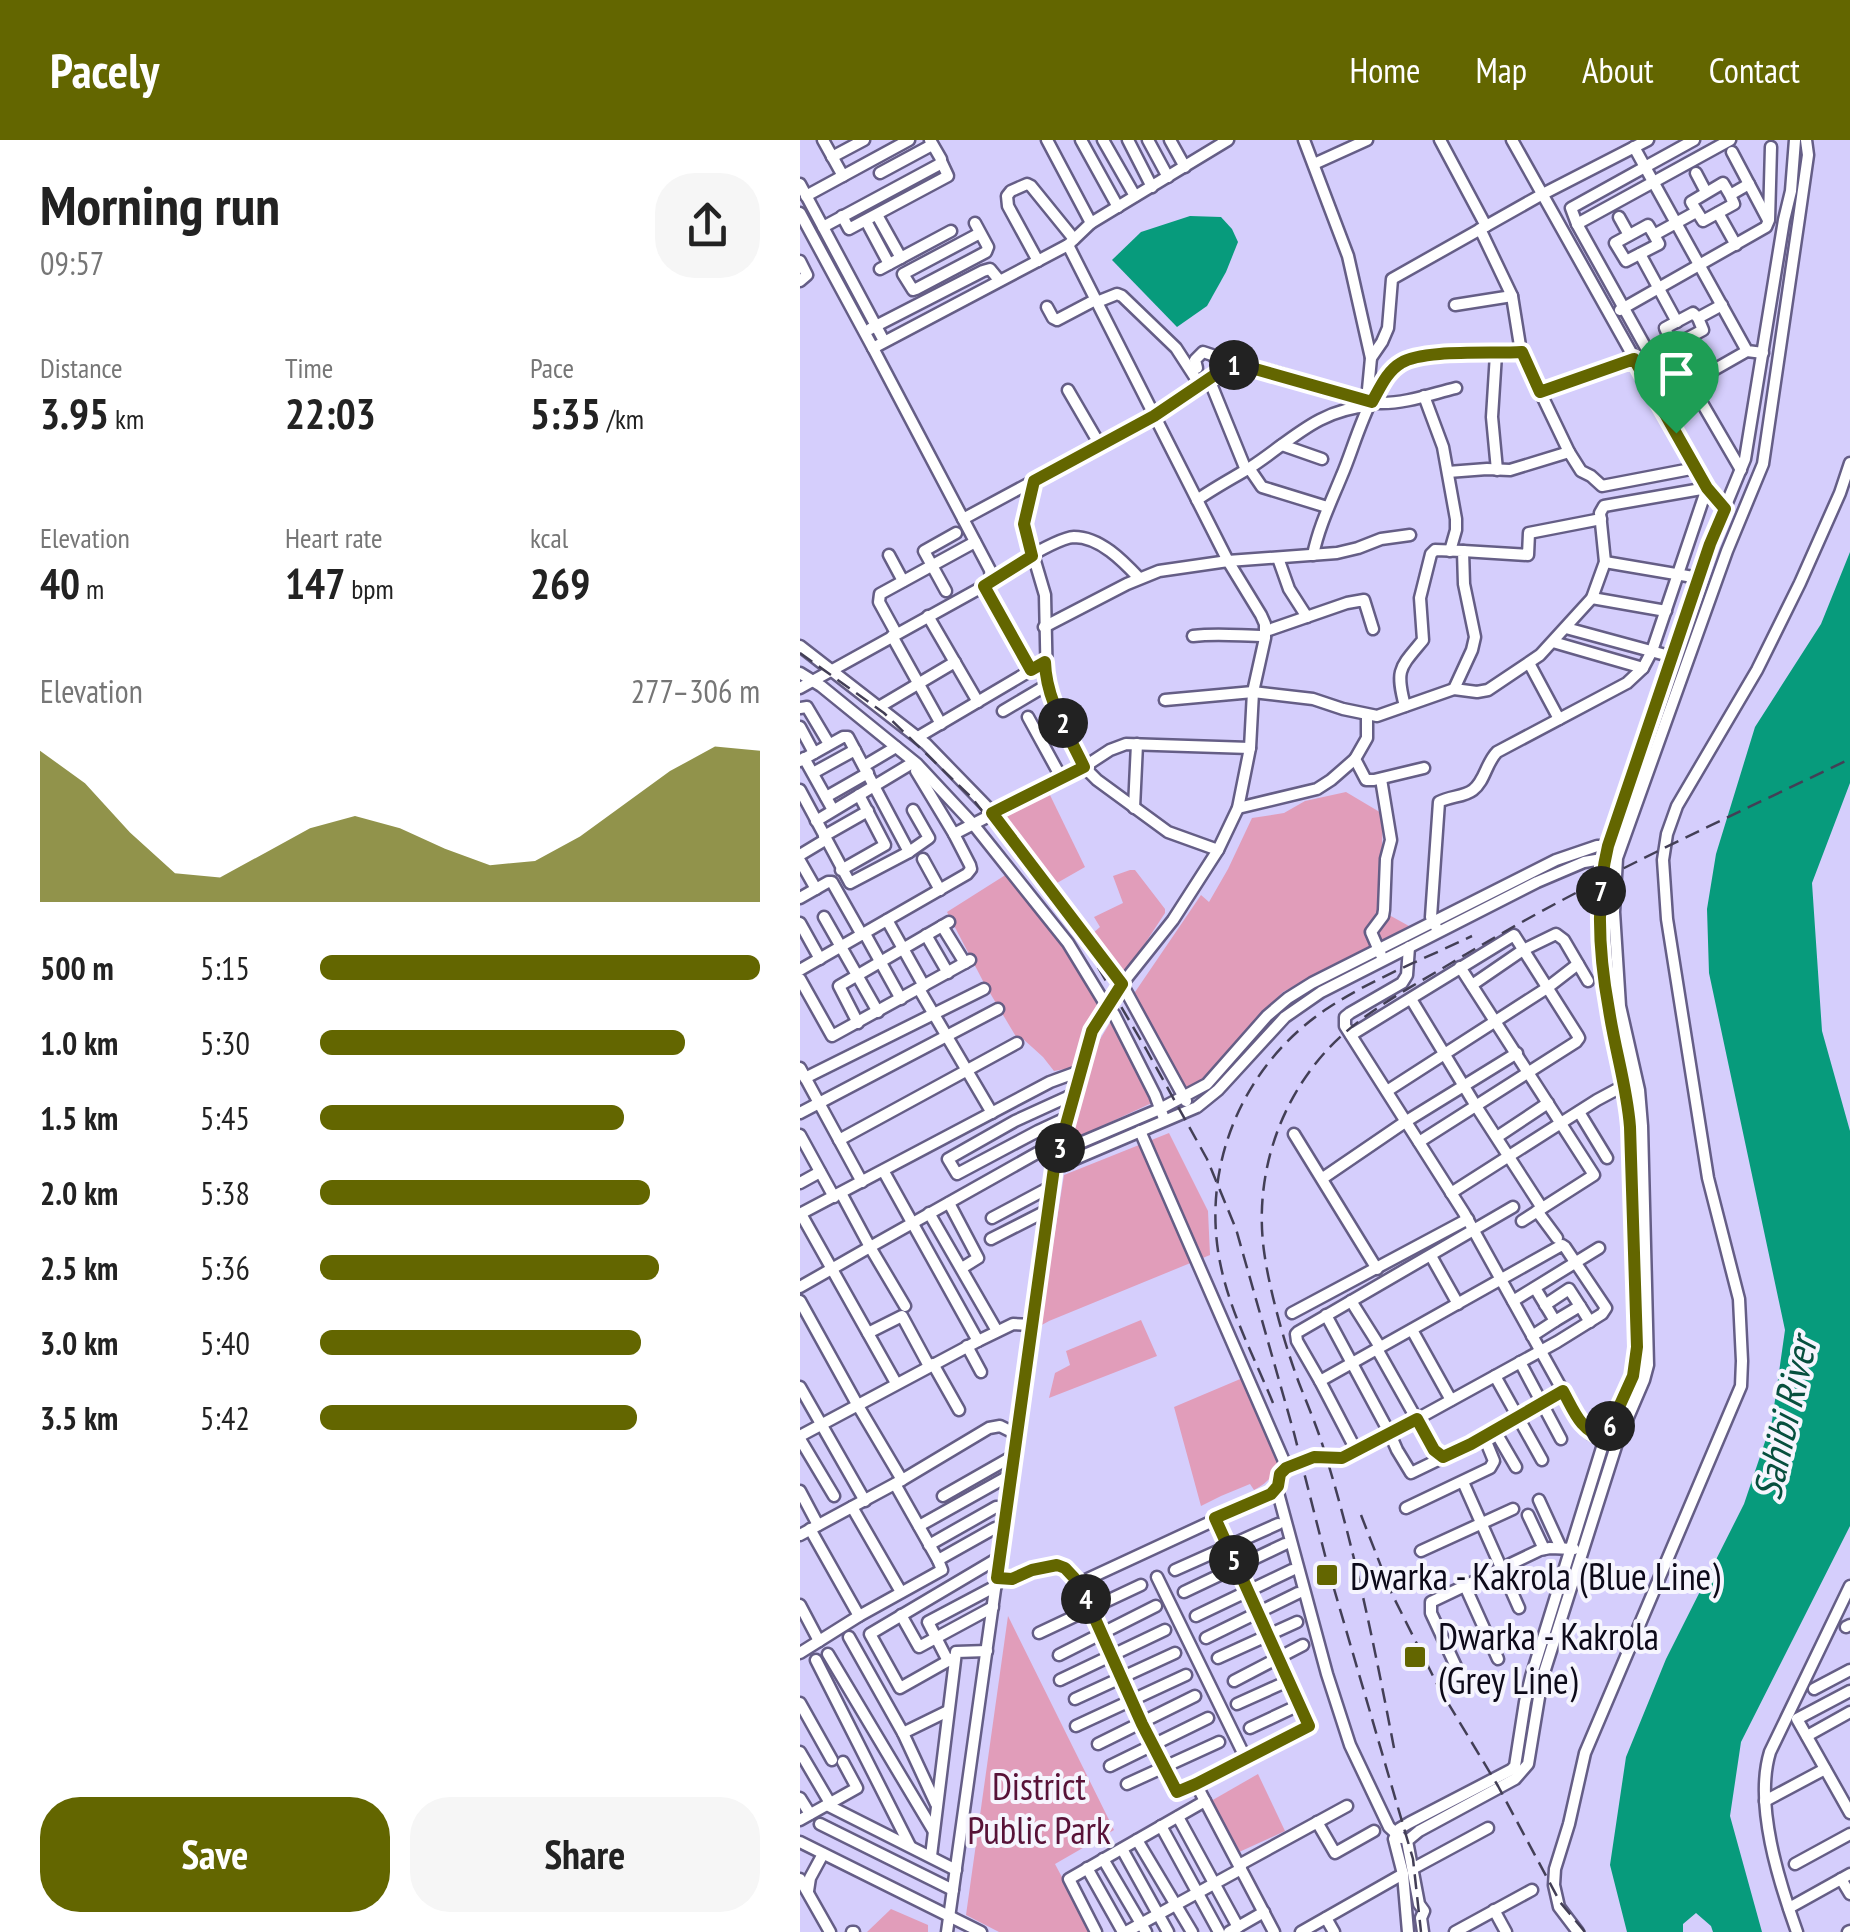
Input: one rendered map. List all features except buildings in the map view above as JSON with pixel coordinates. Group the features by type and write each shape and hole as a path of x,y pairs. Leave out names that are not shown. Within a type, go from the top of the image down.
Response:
{"street":[{"path":"824,140 842,176"},
{"path":"832,157 864,140"},
{"path":"806,196 908,140"},
{"path":"1048,140 1091,223"},
{"path":"1080,140 1118,207"},
{"path":"1103,140 1135,196"},
{"path":"1128,140 1152,187"},
{"path":"1148,140 1168,177"},
{"path":"1170,140 1185,167"},
{"path":"873,348 1071,242 1091,223 1228,140"},
{"path":"1304,140 1348,256 1370,358 1369,403"},
{"path":"1314,164 1367,140"},
{"path":"1440,140 1512,296 1522,352 1581,471 1602,486 1696,468"},
{"path":"1370,358 1388,328 1392,279 1541,194 1648,140"},
{"path":"1694,140 1570,208 1673,393 1747,351 1764,354"},
{"path":"1407,1841 1515,1766 1531,1676 1565,1548 1611,1440 1633,1376 1637,1347 1630,1127 1626,1085 1608,1007 1601,949 1601,892 1699,578 1745,459 1792,191 1795,140"},
{"path":"1423,1932 1424,1911 1395,1835 1409,1823 1515,1780 1524,1772 1542,1680 1583,1550 1611,1440 1644,1380 1649,1348 1642,1126 1639,1090 1620,1006 1613,852 1763,464 1800,218 1808,155 1806,140"},
{"path":"842,216 849,230 949,175 931,142 880,173"},
{"path":"1517,143 1541,194 1707,488 1725,509"},
{"path":"1576,224 1731,146 1768,224 1782,232"},
{"path":"1634,147 1747,351"},
{"path":"1768,224 1771,148"},
{"path":"873,160 903,200"},
{"path":"823,227 942,161"},
{"path":"1696,174 1706,192"},
{"path":"800,184 884,341"},
{"path":"947,1932 1054,1168 1092,1031 1122,984 1173,920 1218,850 1238,808 1265,633 1261,615 1196,500 1096,301 1071,242 1028,184 1011,191 1008,206 1038,261"},
{"path":"1722,184 1734,204 1704,221 1691,201 1706,192 1722,184"},
{"path":"1730,195 1749,184"},
{"path":"800,212 990,570 987,583 1031,670"},
{"path":"1654,235 1696,212"},
{"path":"1718,213 1736,246"},
{"path":"1619,217 1629,235"},
{"path":"871,218 891,263 913,290 988,248 978,228 903,274"},
{"path":"1611,314 1736,246 1768,224"},
{"path":"1648,225 1659,244 1626,261 1615,242 1629,235 1648,225"},
{"path":"891,263 951,231"},
{"path":"1599,265 1621,254"},
{"path":"1640,254 1678,322"},
{"path":"800,261 807,275 800,281"},
{"path":"864,332 986,269 994,271 998,280"},
{"path":"1047,307 1057,320 1096,301 1116,294 1122,296 1172,343 1204,382 1247,469 1262,487 1327,507"},
{"path":"1455,305 1512,296"},
{"path":"1698,318 1722,305"},
{"path":"1694,312 1704,330 1674,346 1665,330 1678,322 1694,312"},
{"path":"1647,350 1669,338"},
{"path":"1688,339 1698,357"},
{"path":"1314,555 1318,530 1369,403 1398,364 1437,354 1522,352"},
{"path":"1194,369 1200,353 1206,353 1225,368"},
{"path":"1496,354 1492,417 1497,470"},
{"path":"1540,392 1634,359"},
{"path":"963,519 1154,416 1225,368 1241,365 1369,403"},
{"path":"1196,500 1314,421 1369,403 1404,401 1456,388"},
{"path":"1068,390 1100,445"},
{"path":"1424,396 1448,472 1456,519 1456,551 1475,636 1454,689"},
{"path":"1702,403 1741,470"},
{"path":"1282,445 1322,459"},
{"path":"1448,472 1516,469 1570,452"},
{"path":"1578,1932 1560,1906 1554,1885 1586,1753 1741,1386 1738,1299 1708,1178 1667,919 1663,860 1666,834 1677,806 1783,618 1850,463"},
{"path":"1034,481 1024,524 1045,595 1046,686 1084,767 1168,832 1218,850"},
{"path":"1436,927 1431,917 1440,802 1469,792 1480,783 1488,762 1497,752 1626,683 1643,668 1707,488"},
{"path":"1165,700 1253,692 1312,699 1367,716 1389,713 1454,689 1488,690 1554,642 1592,598 1605,562 1601,510 1608,505 1707,488"},
{"path":"1404,706 1400,671 1423,640 1420,598 1435,550 1528,554 1529,533 1601,519"},
{"path":"946,591 924,550 956,533"},
{"path":"1044,627 1159,571 1314,555 1410,535"},
{"path":"800,688 1069,538 1078,537 1117,556 1139,578"},
{"path":"941,724 878,598 975,542"},
{"path":"889,555 904,581"},
{"path":"1278,558 1289,589 1307,617"},
{"path":"1605,562 1699,578"},
{"path":"1592,598 1666,611"},
{"path":"1194,636 1265,633 1364,600 1374,628"},
{"path":"928,616 978,702"},
{"path":"1566,628 1673,657"},
{"path":"1554,642 1643,668"},
{"path":"800,646 918,738 992,813 1122,984 1190,1110"},
{"path":"879,707 955,662"},
{"path":"918,738 1045,662"},
{"path":"1529,663 1559,719"},
{"path":"800,673 896,747 973,824 1068,944 1114,1014 1162,1115"},
{"path":"1003,711 1046,686"},
{"path":"800,708 808,707 829,744"},
{"path":"1238,808 1302,794 1331,780 1355,759 1367,738 1367,716"},
{"path":"1028,717 1062,778"},
{"path":"800,727 806,758 833,810"},
{"path":"806,758 846,736 909,852"},
{"path":"1134,808 1137,744"},
{"path":"954,834 1119,746 1250,748"},
{"path":"826,796 896,747"},
{"path":"812,773 855,750"},
{"path":"1355,759 1366,780 1424,768"},
{"path":"800,822 833,810 913,763"},
{"path":"800,970 971,869 913,763"},
{"path":"827,766 840,789"},
{"path":"1381,779 1391,840 1383,916 1371,932 1381,954"},
{"path":"800,791 841,870 852,883 928,838 913,810"},
{"path":"841,870 885,845 859,794"},
{"path":"816,889 800,858 868,811"},
{"path":"1054,1168 1140,1131 1206,1084 1267,1016 1312,983 1436,927 1556,860 1586,848 1613,852"},
{"path":"923,859 940,890"},
{"path":"800,898 832,882 901,999"},
{"path":"824,917 878,1012"},
{"path":"887,920 934,1014 992,1113"},
{"path":"800,923 820,959"},
{"path":"800,978 830,1034 835,1035 858,1023 878,1012 948,972 968,962 946,924 838,987 858,1023"},
{"path":"1058,1152 1162,1115 1190,1110 1218,1090 1297,1007 1381,954 1409,946 1436,927"},
{"path":"1472,985 1556,934 1564,940 1588,981"},
{"path":"926,935 948,972"},
{"path":"1351,1035 1514,935 1524,950 1579,1038 1419,1142"},
{"path":"1409,946 1406,979 1344,1022 1468,1219 1584,1427 1591,1434 1611,1440"},
{"path":"1387,1091 1578,964"},
{"path":"1460,967 1594,1175 1522,1221"},
{"path":"862,1182 803,1073 984,989"},
{"path":"1411,999 1510,1156 1556,1238"},
{"path":"800,1113 998,1009"},
{"path":"839,1140 1017,1043"},
{"path":"1323,1178 1517,1053"},
{"path":"896,1383 800,1214 1050,1082 1080,1071"},
{"path":"1451,1192 1626,1085"},
{"path":"800,1096 812,1090"},
{"path":"1068,1117 957,1174 948,1159 1015,1121 1074,1094"},
{"path":"1497,1137 1548,1103"},
{"path":"1579,1112 1607,1158"},
{"path":"1140,1131 1286,1468"},
{"path":"1294,1134 1377,1269"},
{"path":"800,1135 804,1152 838,1195 905,1306"},
{"path":"800,1287 1062,1138"},
{"path":"800,1183 820,1172"},
{"path":"884,1172 978,1340"},
{"path":"992,1218 1052,1186"},
{"path":"948,1202 978,1258 962,1268"},
{"path":"1357,1452 1296,1334 1513,1207"},
{"path":"991,1240 1048,1210"},
{"path":"929,1214 997,1330"},
{"path":"1292,1313 1468,1219"},
{"path":"1079,1583 1271,1494 1286,1468 1314,1457 1338,1458 1357,1452 1590,1322 1606,1308 1562,1245 1320,1380"},
{"path":"1513,1302 1599,1248"},
{"path":"1432,1256 1458,1304"},
{"path":"1546,1305 1585,1277"},
{"path":"1535,1288 1555,1321"},
{"path":"1569,1289 1590,1322"},
{"path":"800,1301 942,1570 800,1652"},
{"path":"1351,1302 1434,1450 1443,1457"},
{"path":"1532,1336 1580,1306"},
{"path":"1326,1315 1412,1473 1563,1391"},
{"path":"868,1333 902,1316 959,1410"},
{"path":"834,1496 800,1437 997,1330 1012,1324 1032,1326"},
{"path":"1412,1330 1451,1400"},
{"path":"967,1346 981,1372"},
{"path":"1520,1362 1560,1439"},
{"path":"1495,1376 1542,1460"},
{"path":"800,1387 864,1501"},
{"path":"809,1530 995,1426 1018,1435"},
{"path":"1495,1430 1516,1468"},
{"path":"1406,1508 1493,1465 1493,1454 1487,1444"},
{"path":"943,1496 1015,1455"},
{"path":"919,1526 1012,1474"},
{"path":"1462,1482 1520,1608"},
{"path":"1276,1489 1350,1745 1389,1827 1407,1841"},
{"path":"800,1491 809,1530 859,1616"},
{"path":"1538,1500 1565,1548"},
{"path":"929,1544 996,1507 1007,1508"},
{"path":"852,1508 901,1592"},
{"path":"1421,1550 1513,1509"},
{"path":"1528,1515 1544,1549"},
{"path":"928,1622 996,1582 1032,1570 1057,1565 1065,1568 1079,1583 1131,1701 1177,1792 1309,1726 1215,1518"},
{"path":"1175,1570 1278,1524"},
{"path":"938,1560 995,1528 1004,1531"},
{"path":"1184,1592 1284,1544"},
{"path":"1466,1688 1430,1613 1431,1602 1544,1549 1583,1550"},
{"path":"952,1659 900,1688 870,1634 1000,1557"},
{"path":"1196,1616 1292,1570"},
{"path":"1157,1577 1246,1759"},
{"path":"1039,1633 1141,1584"},
{"path":"1465,1586 1498,1659"},
{"path":"1797,1932 1773,1849 1765,1801 1766,1766 1850,1586"},
{"path":"1206,1638 1298,1593"},
{"path":"800,1605 819,1641"},
{"path":"918,1605 952,1659"},
{"path":"1059,1655 1156,1606"},
{"path":"900,1615 920,1647 993,1607"},
{"path":"1218,1658 1296,1622"},
{"path":"1060,1680 1166,1630"},
{"path":"849,1637 903,1733 937,1805"},
{"path":"1234,1681 1303,1645"},
{"path":"931,1856 952,1659 956,1652 987,1651"},
{"path":"1075,1699 1174,1653"},
{"path":"828,1654 934,1831"},
{"path":"816,1660 910,1846"},
{"path":"1814,1689 1850,1670"},
{"path":"1076,1726 1186,1675"},
{"path":"1237,1704 1288,1681"},
{"path":"1850,1690 1797,1719 1850,1813"},
{"path":"1098,1744 1195,1696"},
{"path":"800,1703 857,1788 805,1817 800,1798"},
{"path":"1250,1728 1299,1705"},
{"path":"903,1733 948,1711"},
{"path":"1807,1736 1850,1712"},
{"path":"1110,1766 1208,1718"},
{"path":"1128,1784 1218,1742"},
{"path":"800,1752 829,1804 956,1870"},
{"path":"1765,1801 1826,1769"},
{"path":"1196,1784 1274,1932"},
{"path":"1096,1932 1069,1878 1205,1802"},
{"path":"1087,1868 1125,1932 1144,1928 1158,1914 1347,1806"},
{"path":"1178,1817 1233,1929 1264,1912"},
{"path":"1318,1822 1335,1853 1374,1831"},
{"path":"820,1824 953,1890"},
{"path":"1161,1826 1219,1932"},
{"path":"1301,1932 1488,1828"},
{"path":"1794,1864 1850,1834"},
{"path":"1137,1840 1192,1932"},
{"path":"1407,1841 1408,1932"},
{"path":"800,1843 980,1932"},
{"path":"1122,1849 1168,1932"},
{"path":"808,1892 810,1878 823,1854"},
{"path":"1103,1859 1144,1928"},
{"path":"1790,1908 1846,1876 1850,1894"},
{"path":"800,1879 830,1932"},
{"path":"1454,1932 1532,1890"},
{"path":"1494,1910 1506,1932"},
{"path":"1326,1918 1334,1932"}],"green space":[{"path":"1048,791 1085,867 1057,883 1001,816"},
{"path":"1346,792 1383,814 1380,910 1409,926 1283,992 1201,1082 1185,1090 1133,995 1201,895 1209,902 1252,818 1284,813 1305,801"},
{"path":"1135,870 1165,913 1123,977 1092,934 1100,927 1094,917 1123,903 1113,876"},
{"path":"1007,874 1068,951 1103,1006 1086,1034 1076,1067 1054,1071 1022,1038 1021,1045 947,912"},
{"path":"1111,1021 1154,1102 1065,1143 1087,1061"},
{"path":"1169,1133 1208,1211 1210,1255 1040,1326 1064,1175"},
{"path":"1141,1320 1157,1356 1049,1398 1055,1373 1070,1365 1066,1351"},
{"path":"1245,1377 1278,1456 1277,1467 1254,1490 1250,1484 1201,1506 1174,1407"},
{"name":"District Public Park","path":"1008,1616 1114,1830 1055,1864 1091,1932 999,1932 966,1915"},
{"path":"1258,1774 1285,1831 1237,1853 1211,1801"},
{"path":"891,1909 928,1925 928,1932 867,1932"}],"water":[{"path":"1190,216 1221,217 1238,242 1207,306 1177,327 1112,260 1141,232"},
{"name":"Sahibi River","path":"1850,552 1850,783 1812,883 1822,1031 1850,1131 1850,1526 1741,1742 1730,1816 1762,1932 1713,1932 1696,1913 1683,1924 1683,1932 1627,1932 1610,1865 1626,1757 1666,1659 1744,1504 1772,1421 1785,1330 1709,973 1707,909 1716,854 1755,727 1821,624"}],"railway":[{"path":"800,653 884,713 972,798 1079,935 1207,1159 1236,1229 1330,1575 1413,1859 1421,1932"},
{"path":"1394,1748 1346,1526 1283,1335 1266,1266 1263,1196 1283,1117 1311,1069 1329,1048 1388,1001 1599,881 1850,759"},
{"path":"1273,1403 1244,1336 1221,1267 1216,1192 1234,1121 1272,1058 1298,1031 1362,988 1472,936"},
{"path":"1361,1515 1391,1592 1439,1688 1498,1786 1560,1902 1585,1932"}],"place":[{"name":"Dwarka - Kakrola (Blue Line)","path":"1327,1575"},
{"name":"Dwarka - Kakrola (Grey Line)","path":"1415,1657"}],"route":[{"path":"1522,352 1540,392 1634,359 1676,433 1707,488 1725,509 1608,846 1601,892 1601,949 1608,1007 1627,1092 1630,1127 1637,1347 1633,1376 1605,1438 1584,1427 1563,1391 1443,1457 1434,1450 1417,1419 1342,1458 1319,1456 1286,1468 1271,1494 1215,1518 1309,1726 1177,1792 1079,1583 1057,1565 1012,1579 997,1578 1054,1168 1092,1031 1122,984 992,813 1084,767 1051,700 1045,662 1031,670 984,586 1032,556 1024,524 1034,481 1154,416 1234,365 1372,402 1398,364 1422,356 1522,352"}]}
